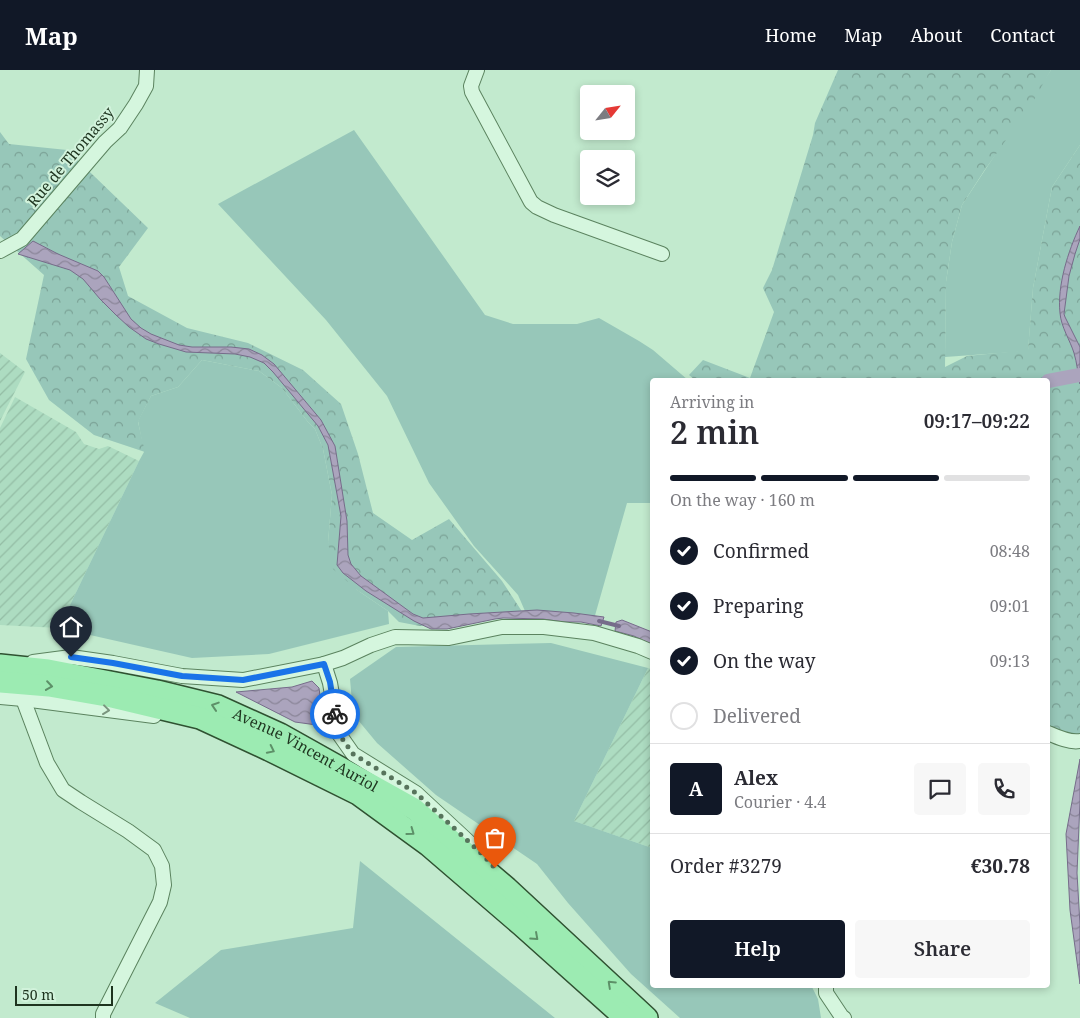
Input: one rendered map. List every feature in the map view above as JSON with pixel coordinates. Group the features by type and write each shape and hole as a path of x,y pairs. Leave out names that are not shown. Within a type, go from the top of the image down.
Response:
{"main road":[{"name":"Avenue Vincent Auriol","path":"3,671 48,670 157,691 218,706 280,734 414,808 507,888 647,1018"},
{"name":"Avenue Vincent Auriol","path":"3,671 42,686 112,696 200,718 358,794 428,844 522,925 625,1018"}],"street":[{"name":"Rue de Thomassy","path":"0,251 22,239 105,142 120,128 146,86 147,70"},
{"path":"477,70 471,86 472,92 531,202 554,215 662,254"},
{"path":"3,671 71,657 182,676 243,680 324,664 394,637 449,638 502,627 544,627 594,633 650,651"},
{"name":"Avenue Vincent Auriol","path":"324,664 330,682 339,734 353,754 416,793 482,854 562,939"},
{"name":"Avenue Vincent Auriol","path":"0,697 157,716 244,738"},
{"path":"23,699 46,763 63,790 128,830 154,850 162,866 164,885 160,902 103,1014 103,1018"},
{"path":"1050,734 1079,742"},
{"path":"826,988 826,993 844,1018"}],"green space":[{"path":"838,70 1051,70 1031,105 962,205 952,242 946,282 945,367 967,356 1028,350 1033,288 1052,187 1080,145 1080,736 1077,737 1050,730 1050,378 750,378 774,312 763,288 772,270 815,123"},
{"path":"1051,70 1080,70 1080,145 1052,187 1033,288 1028,351 945,357 946,282 952,242 962,205"},
{"path":"354,130 485,315 513,324 577,324 599,318 653,350 686,378 650,378 650,503 627,503 594,619 552,620 528,618 518,595 474,546 429,483 387,396 326,320 218,204"},
{"path":"0,132 9,144 67,150 148,228 119,267 128,296 187,328 248,343 303,370 341,404 358,454 373,513 412,540 449,519 502,581 525,616 420,626 399,622 388,611 357,590 333,569 328,542 332,495 323,449 315,429 282,388 259,371 202,360 178,387 151,396 138,422 145,452 94,435 49,400 26,359 44,275 0,236"},
{"path":"0,353 25,372 0,421"},
{"path":"202,360 259,371 282,388 315,429 323,449 332,495 328,542 357,590 388,611 389,624 269,654 192,658 59,628 144,452 138,421 151,396 178,387"},
{"path":"703,360 750,378 693,378 689,375"},
{"path":"15,397 76,432 84,444 99,449 108,446 139,461 59,628 0,625 0,428"},
{"path":"551,643 648,668 574,821 650,847 650,988 812,988 818,999 821,1018 680,1018 631,974 568,903 537,864 436,795 377,743 353,714 350,679 396,647"},
{"path":"648,668 650,668 650,847 574,821"},
{"path":"360,861 555,1018 190,1018 155,1003 221,950 353,928"}],"water":[{"path":"1080,226 1080,239 1069,276 1064,314 1080,347 1080,384 1074,353 1061,318 1060,292 1064,269"},
{"path":"33,241 98,271 104,277 131,319 151,334 179,345 192,347 249,349 262,355 274,364 321,420 335,446 347,521 348,555 351,564 361,576 413,614 423,618 537,610 604,617 601,626 581,622 503,618 447,629 431,629 414,621 366,591 343,573 337,565 341,516 328,445 318,426 273,372 264,363 250,357 235,354 186,352 146,339 129,327 100,299 83,279 70,270 18,254"},
{"path":"622,620 650,631 650,644 634,636 615,631 616,622"},
{"path":"312,681 319,688 324,726 295,722 236,692 292,687"},
{"path":"1080,759 1077,873 1080,925 1080,984 1070,910 1066,834"}],"waterway":[{"path":"1050,381 1080,375"},
{"path":"599,621 619,626"}],"way so far":[{"path":"335,714 339,734 353,754 416,793 495,868"}],"route":[{"path":"71,657 182,676 243,680 324,664 330,682 335,714"}]}
